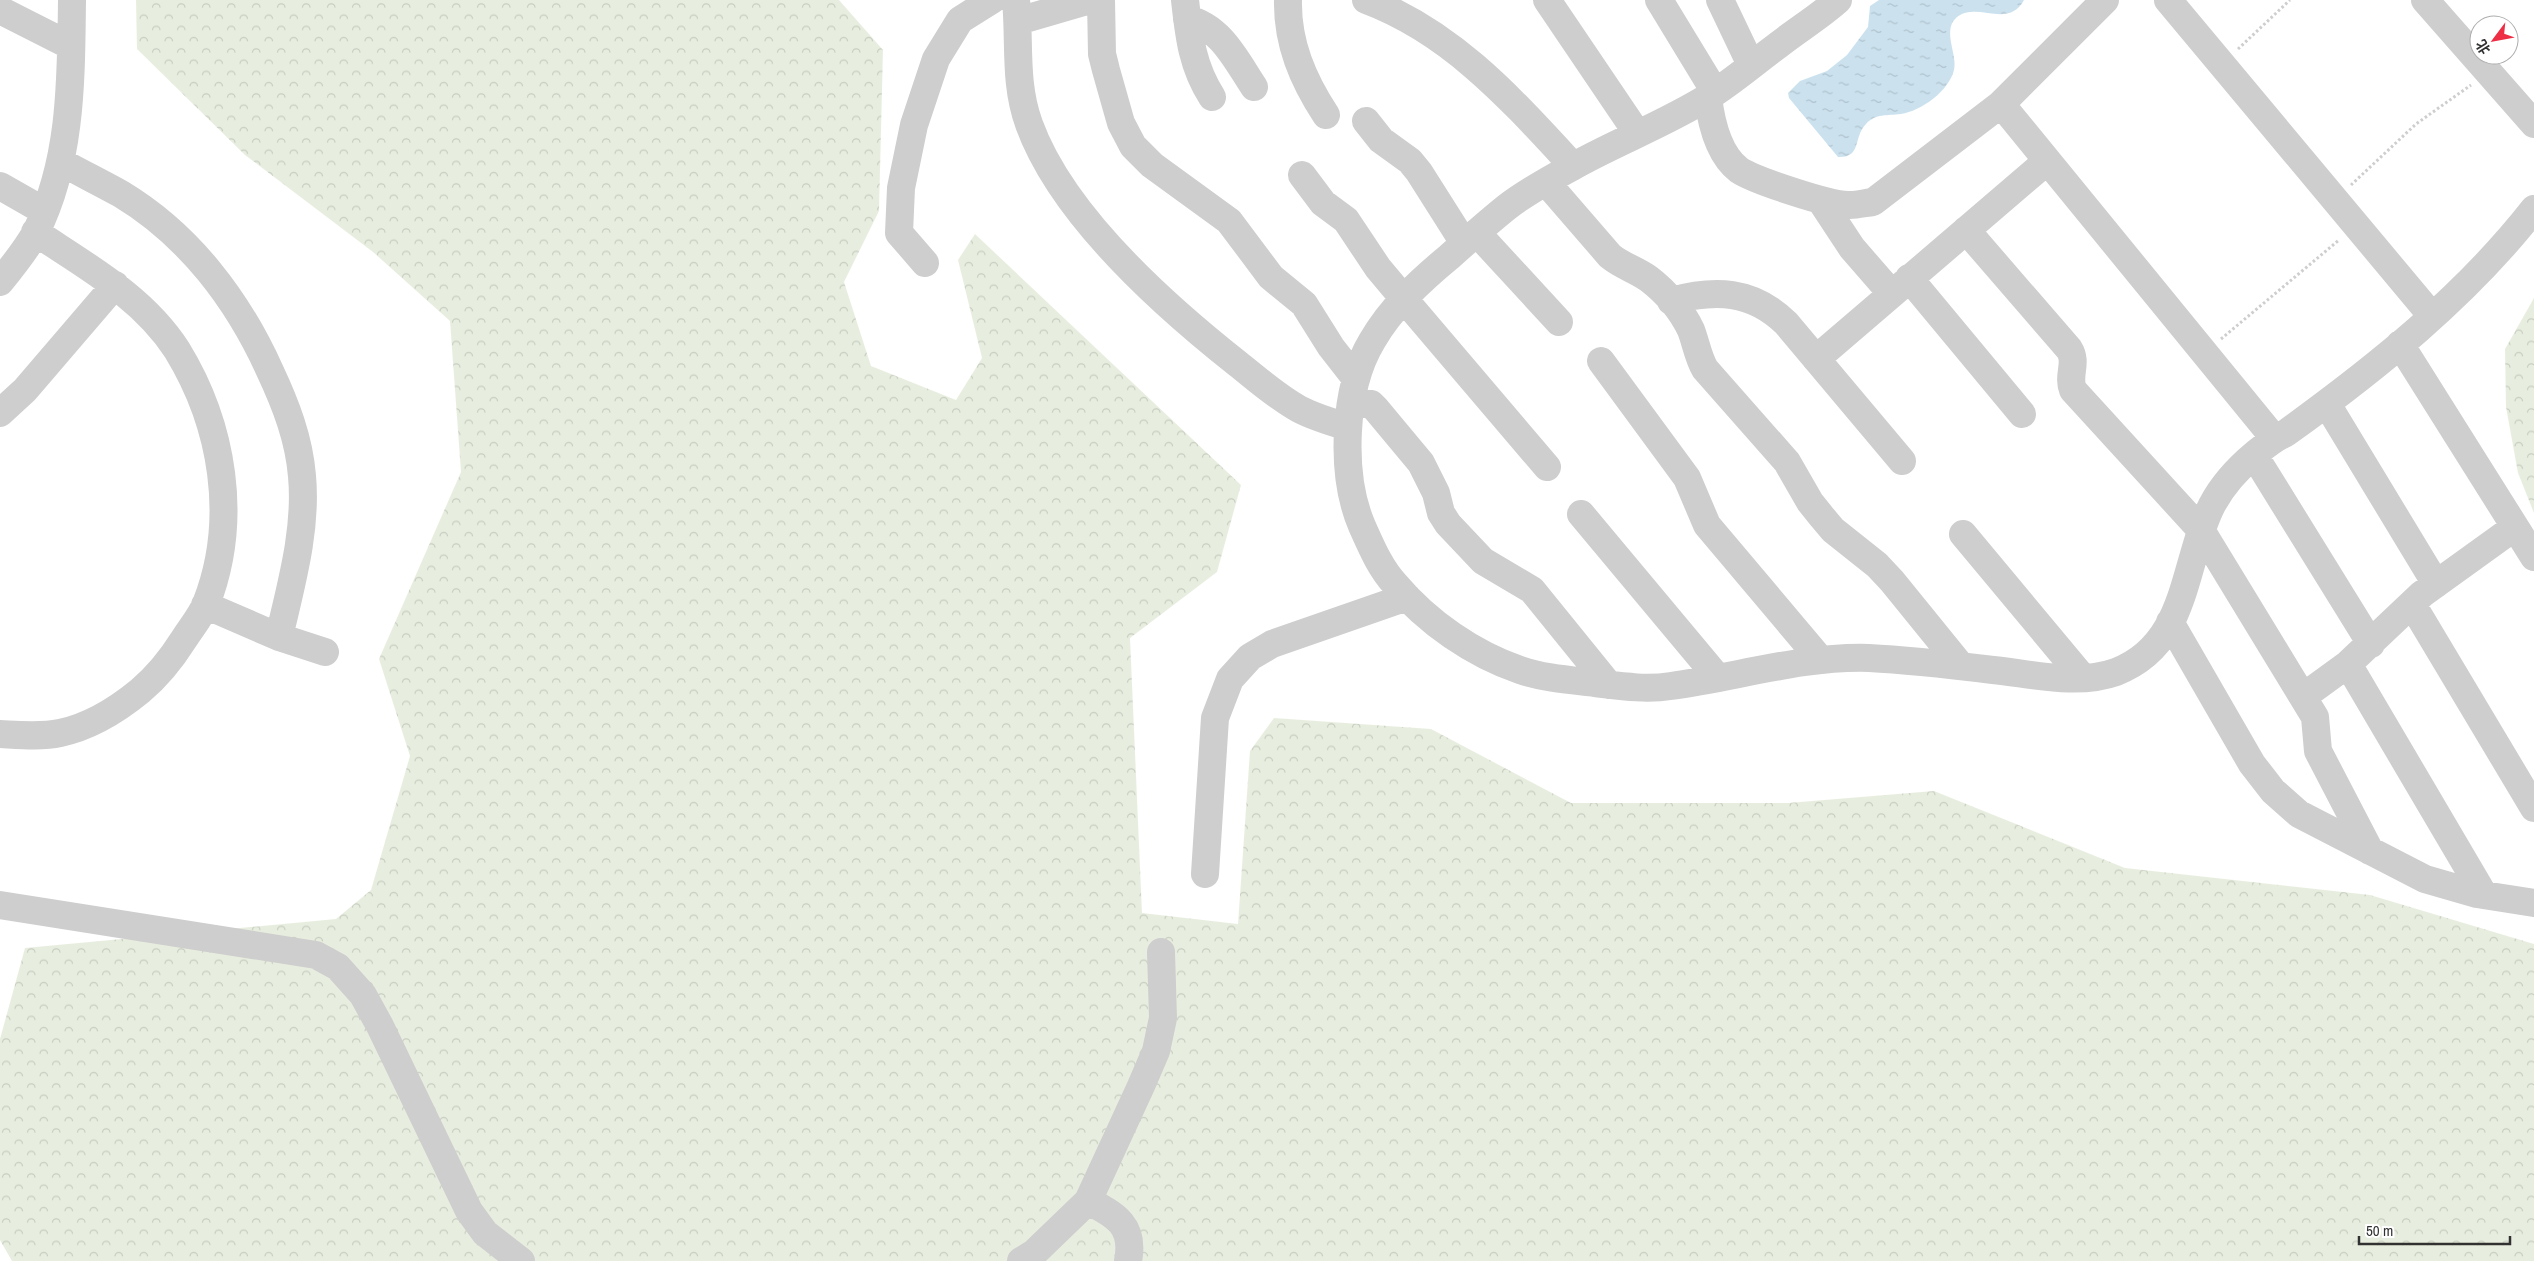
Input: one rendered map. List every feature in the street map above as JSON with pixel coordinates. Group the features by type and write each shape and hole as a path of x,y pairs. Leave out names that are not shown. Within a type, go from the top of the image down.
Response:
{"street":[{"path":"0,282 40,222 61,162 69,97 72,0"},
{"path":"925,263 899,234 901,188 914,125 936,59 960,20 992,0"},
{"path":"1090,0 1017,10 1018,70 1028,123 1052,174 1082,217 1136,273 1224,353 1297,408 1320,419 1352,403 1371,404 1421,463 1436,493 1441,513 1448,524 1491,567 1532,590 1609,685"},
{"path":"1101,0 1102,54 1121,123 1133,146 1152,165 1229,221 1271,277 1304,304 1331,347 1352,403"},
{"path":"1288,0 1296,58 1310,91 1326,115"},
{"path":"1366,0 1414,23 1473,63 1500,87 1573,166"},
{"path":"1547,0 1637,133"},
{"path":"1659,0 1711,94 1711,124 1727,157 1740,170 1821,201 1849,206 1873,202 2001,104 2105,0"},
{"path":"1720,0 1751,65"},
{"path":"2168,0 2432,316"},
{"path":"2425,0 2534,124"},
{"path":"1824,4 1751,65 1711,94 1573,166 1510,204 1423,278 1391,312 1370,344 1352,403 1347,446 1359,518 1376,556 1392,582 1448,632 1484,655 1522,671 1630,688 1667,687 1820,659 1866,658 1961,666 2062,678 2083,678 2114,672 2135,662 2152,650 2164,636 2190,576 2202,530 2212,506 2223,487 2237,469 2264,447 2359,380 2432,316 2489,261 2534,209"},
{"path":"0,10 71,46"},
{"path":"1186,10 1220,38 1254,87"},
{"path":"1186,10 1193,57 1202,80 1212,97"},
{"path":"2001,104 2205,352 2264,447 2371,644"},
{"path":"1366,121 1381,140 1410,161 1471,238 1559,322"},
{"path":"1816,359 2047,161"},
{"path":"61,162 122,195 150,215 183,244 206,267 224,289 262,354 290,420 298,447 302,478 298,557 280,637"},
{"path":"1302,175 1323,203 1346,220 1378,268 1547,467"},
{"path":"1546,182 1617,263 1647,277 1671,301 1690,329 1697,354 1705,369 1787,462 1802,490 1822,517 1833,530 1877,565 1961,666"},
{"path":"0,186 143,308 176,349 192,376 211,422 217,448 224,505 219,559 205,605 172,659 150,683 111,712 61,733 31,735 0,734"},
{"path":"1821,201 1852,248 1901,286 2022,414"},
{"path":"1966,230 2069,349 2074,362 2069,381 2073,390 2202,530 2315,716 2318,751 2370,851"},
{"path":"0,412 24,390 115,285"},
{"path":"1671,301 1697,294 1724,294 1756,300 1772,308 1902,461"},
{"path":"2400,344 2534,557"},
{"path":"1601,361 1688,478 1707,525 1820,659"},
{"path":"2327,404 2436,584"},
{"path":"1581,514 1718,678"},
{"path":"2304,696 2348,664 2436,584 2515,527"},
{"path":"1964,534 2083,678"},
{"path":"1205,874 1215,718 1230,679 1250,657 1272,644 1407,597"},
{"path":"2412,604 2534,808"},
{"path":"205,605 280,637 325,652"},
{"path":"2170,622 2252,764 2273,791 2299,814 2425,879 2484,895 2534,903"},
{"path":"2348,664 2484,895"},
{"path":"0,905 316,955 338,967 363,995 380,1026 468,1211 485,1233 521,1261"},
{"path":"1021,1261 1034,1254 1088,1201 1156,1051 1163,1018 1161,952"},
{"path":"1088,1201 1113,1214 1127,1230 1131,1247 1128,1261"}],"path":[{"path":"2221,64 2290,0"},
{"path":"2336,199 2416,124 2490,72"},
{"path":"2205,352 2356,225"}],"green space":[{"path":"136,0 839,0 883,50 879,211 844,282 871,366 956,400 982,358 958,260 975,234 1241,485 1217,572 1130,638 1142,913 1238,924 1250,751 1274,718 1431,729 1571,803 1788,803 1934,791 2125,868 2370,895 2534,944 2534,1261 12,1261 0,1240 0,1039 25,948 336,919 371,890 410,756 379,659 461,472 450,321 373,252 245,155 137,49"},
{"path":"2534,298 2534,513 2518,473 2506,407 2505,349"}],"water":[{"path":"1879,0 2024,0 2017,9 2009,13 1973,12 1964,13 1956,18 1950,30 1955,64 1951,78 1946,85 1933,99 1917,109 1870,120 1862,129 1851,154 1838,157 1789,98 1788,93 1800,81 1827,71 1847,55 1868,27 1870,6"}]}
